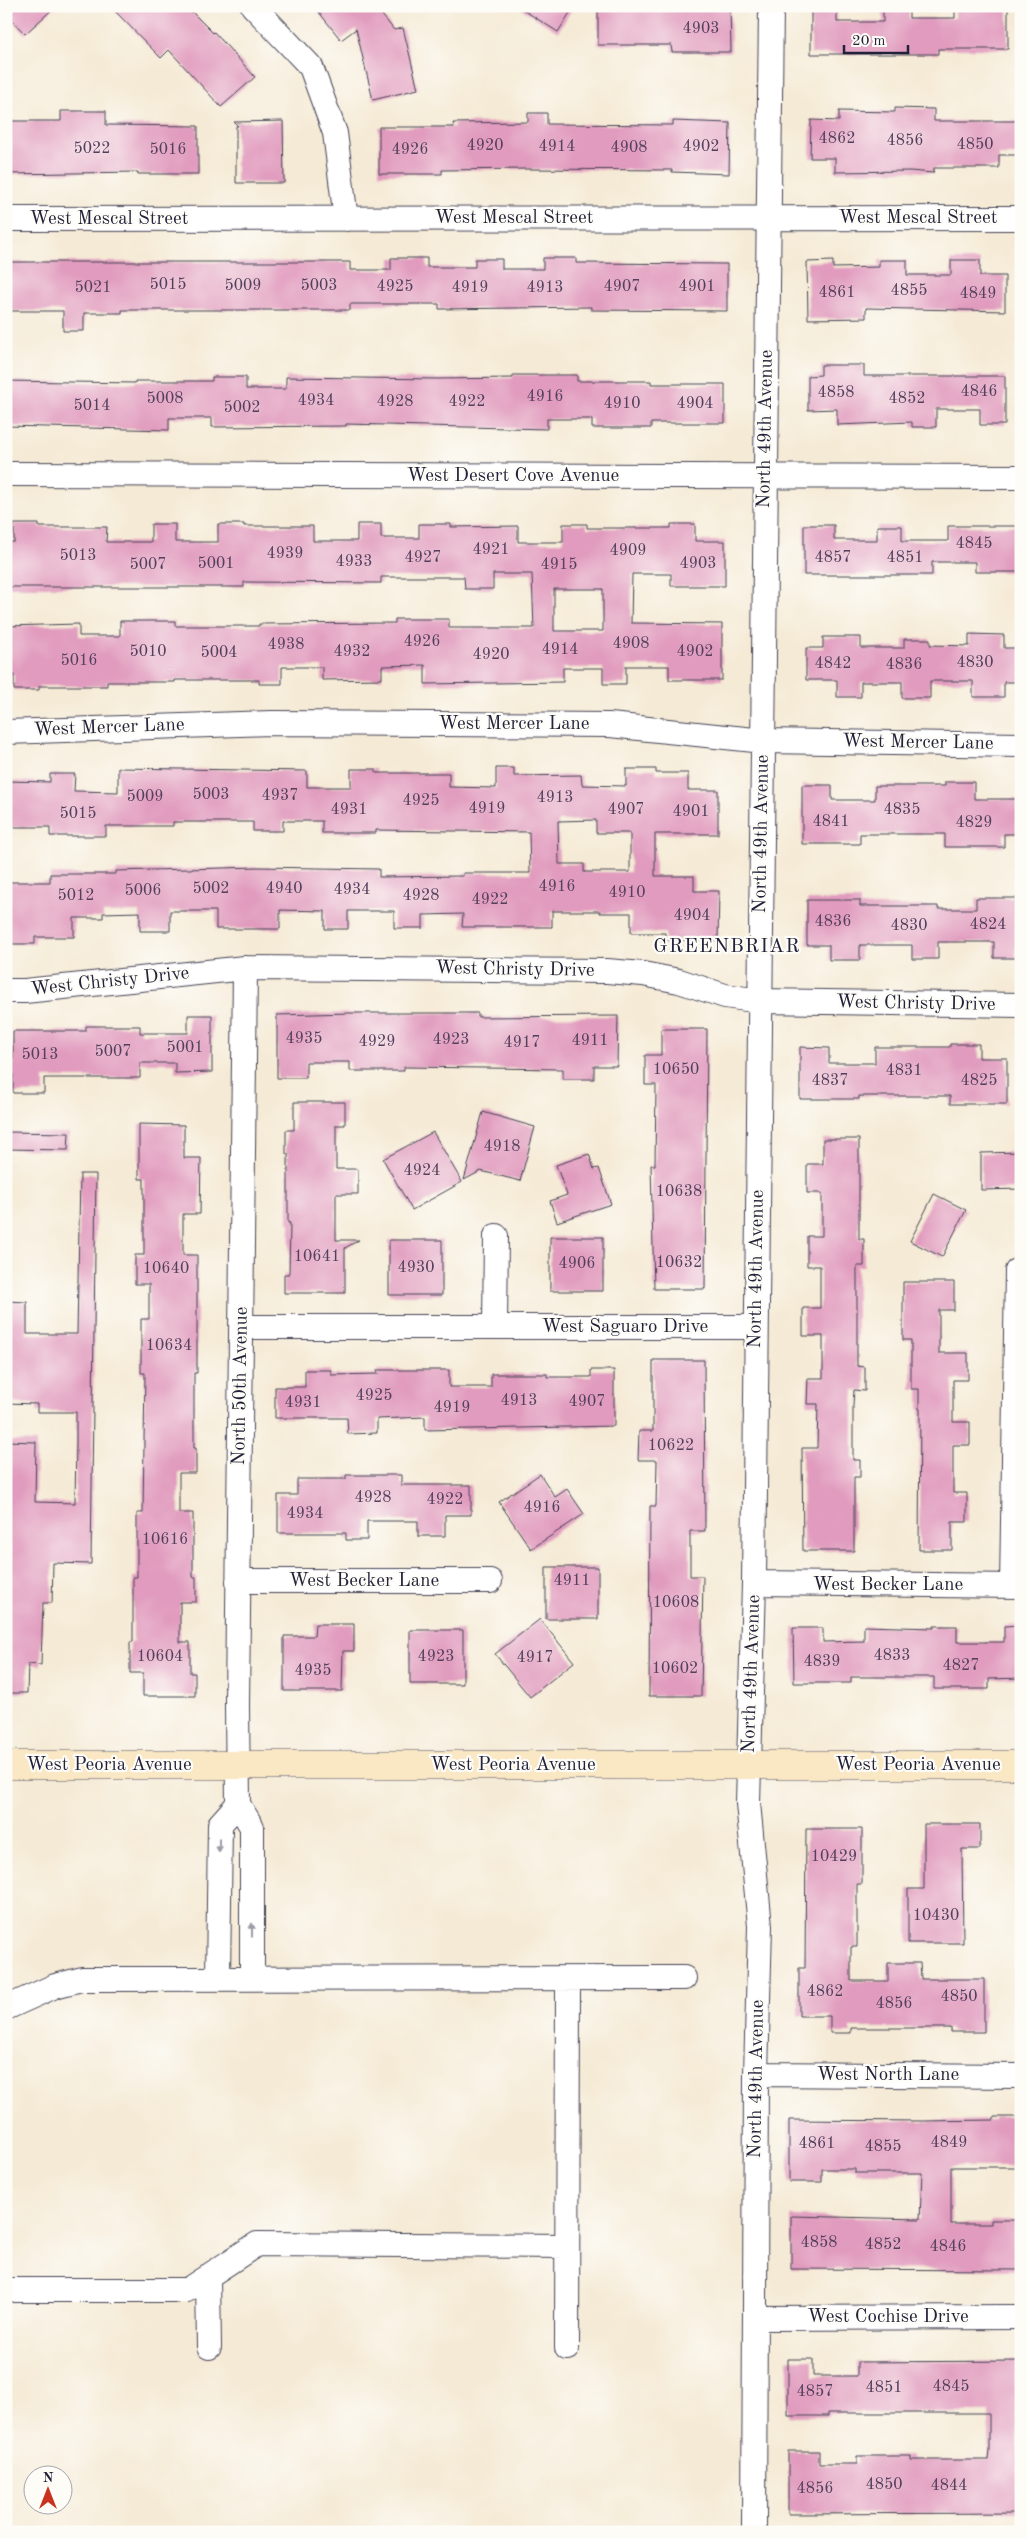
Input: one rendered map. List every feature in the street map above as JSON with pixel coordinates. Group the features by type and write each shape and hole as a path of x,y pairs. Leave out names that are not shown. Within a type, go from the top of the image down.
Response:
{"main road":[{"name":"West Peoria Avenue","path":"6,1765 1021,1765"}],"street":[{"path":"253,6 311,67 335,133 346,219"},
{"name":"North 49th Avenue","path":"754,2532 756,2074 760,1926 748,1803 754,1584 771,6"},
{"name":"West Mescal Street","path":"6,219 1021,218"},
{"name":"West Desert Cove Avenue","path":"6,474 1021,477"},
{"name":"West Mercer Lane","path":"6,732 254,724 610,724 764,740 1021,745"},
{"name":"West Christy Drive","path":"6,991 25,991 245,968 607,971 643,974 679,982 725,996 760,1001 1021,1005"},
{"name":"North 50th Avenue","path":"238,1804 238,1581 245,968"},
{"path":"495,1327 496,1236"},
{"path":"1016,1586 1017,1270"},
{"name":"West Saguaro Drive","path":"242,1327 756,1326"},
{"name":"West Becker Lane","path":"238,1581 490,1581"},
{"name":"West Becker Lane","path":"754,1584 1016,1586"},
{"path":"218,1979 220,1824 238,1804 252,1827 252,1979"},
{"path":"6,2008 55,1986 82,1979 684,1978"},
{"path":"566,2348 568,1979"},
{"name":"West North Lane","path":"756,2074 1021,2076"},
{"path":"6,2290 187,2290 257,2244 567,2246"},
{"path":"208,2276 209,2347"},
{"name":"West Cochise Drive","path":"755,2318 1021,2317"}],"building":[{"path":"6,6 56,6 25,34 6,14"},
{"path":"110,6 186,6 214,32 255,77 221,107 169,50 161,58"},
{"path":"314,6 375,6 394,30 403,28 418,89 373,100 356,29 341,40"},
{"path":"517,6 574,6 558,32"},
{"path":"598,6 730,6 731,52 672,52 671,45 598,45"},
{"path":"811,6 837,6 837,22 883,22 883,6 909,6 909,18 955,18 955,7 1008,7 1008,49 938,49 938,54 811,54"},
{"path":"895,108 934,109 934,121 1021,121 1021,155 999,155 999,168 934,168 933,173 910,171 835,172 835,158 810,158 811,120 839,121 839,111 895,112"},
{"path":"61,111 106,111 106,125 198,126 198,174 138,174 138,172 6,174 6,121 61,121"},
{"path":"528,113 547,113 547,124 673,125 673,121 730,123 729,174 672,172 672,170 527,169 442,170 442,174 379,174 379,127 454,127 453,123 528,122"},
{"path":"283,121 284,183 236,183 236,126 238,126 234,122"},
{"path":"391,258 427,258 427,267 475,267 475,259 502,259 502,269 543,269 543,258 576,258 576,263 727,264 727,311 591,310 591,307 439,309 439,304 350,304 350,310 122,310 122,313 84,313 84,331 63,331 63,311 6,311 6,262 350,262 350,270 391,270"},
{"path":"879,260 907,260 907,275 951,275 951,260 980,260 980,276 1005,276 1005,311 866,308 866,318 808,319 807,262 833,261 833,268 879,267"},
{"path":"821,365 864,365 864,376 1005,376 1005,425 980,425 980,409 936,409 936,427 912,427 912,422 837,425 837,409 808,410 808,376 821,375"},
{"path":"513,375 577,375 577,381 725,384 725,423 651,423 651,428 592,428 592,419 547,419 547,429 346,424 346,426 212,427 212,418 169,418 169,430 6,426 6,381 135,383 135,381 212,381 212,377 246,377 246,389 286,389 286,377 437,379 513,378"},
{"path":"14,524 39,524 39,527 107,527 106,542 151,542 151,524 175,524 175,542 218,542 218,524 313,526 313,541 357,541 357,524 381,524 381,538 419,538 419,524 451,524 451,527 518,526 518,542 563,542 563,524 587,524 587,528 671,528 671,524 695,524 695,541 725,541 725,586 671,586 671,574 632,574 631,623 722,624 722,680 669,680 669,666 626,666 626,684 603,684 603,668 563,668 563,682 425,684 425,665 382,666 382,679 322,680 322,667 282,667 282,684 259,684 259,680 175,680 175,682 107,682 107,686 39,686 39,690 14,690 14,674 6,674 6,626 79,624 79,636 120,636 120,621 175,621 175,626 259,626 259,624 395,623 395,619 449,619 449,628 534,628 532,574 493,574 493,589 465,589 464,577 381,577 381,583 244,582 244,587 6,587 6,542 14,542","holes":["554,589 603,589 603,631 554,631"]},
{"path":"804,525 834,525 834,540 877,540 877,526 902,526 902,541 948,541 948,526 1021,526 1021,572 975,572 975,562 932,562 932,575 804,575"},
{"path":"969,634 1004,635 1004,648 1021,648 1021,682 1004,682 1004,697 973,697 973,681 930,681 930,698 902,698 902,682 861,682 861,697 837,697 837,680 806,680 806,648 823,648 823,637 861,637 861,648 904,648 904,639 930,639 930,645 969,646"},
{"path":"118,768 307,771 307,787 351,787 351,769 376,769 376,773 449,773 449,787 496,788 496,768 514,768 514,776 581,775 582,785 626,786 626,769 656,769 656,773 688,773 688,790 718,790 718,834 655,834 655,876 694,876 694,891 719,891 718,940 665,940 665,933 631,933 631,913 552,911 552,927 462,927 463,914 423,915 423,928 394,928 394,911 348,911 348,929 325,929 325,911 280,910 280,929 216,929 216,911 170,911 170,931 140,931 140,912 103,913 103,918 74,918 74,937 35,937 35,944 6,944 6,882 50,882 50,874 116,874 116,871 257,867 379,869 379,877 463,876 463,873 530,873 529,832 376,830 376,833 322,833 322,821 283,821 283,831 253,831 253,822 173,822 173,826 106,826 106,836 50,836 50,827 6,827 6,781 50,782 50,774 75,774 74,791 118,792","holes":["596,820 596,833 630,833 630,872 584,872 584,864 559,864 558,821"]},
{"path":"945,782 974,782 974,799 1021,799 1021,834 1004,834 1004,847 945,847 945,834 860,834 860,844 802,844 802,785 832,785 832,800 875,800 875,786 945,786"},
{"path":"976,898 1016,898 1016,958 994,958 994,942 938,942 938,959 912,959 912,945 860,945 860,960 829,960 829,945 807,945 807,900 860,900 860,906 938,906 938,909 976,909"},
{"path":"478,1013 478,1017 618,1016 617,1066 594,1066 594,1079 563,1079 563,1069 404,1067 404,1071 350,1071 350,1062 306,1062 306,1078 277,1078 277,1015"},
{"path":"188,1015 212,1015 212,1072 175,1073 175,1063 140,1063 140,1078 44,1078 44,1093 13,1093 13,1031 86,1031 86,1026 140,1026 140,1033 188,1033"},
{"path":"661,1029 707,1029 705,1289 654,1289 651,1165 655,1165 656,1085 645,1085 645,1055 661,1055"},
{"path":"950,1044 979,1044 979,1058 1007,1058 1007,1104 950,1104 950,1096 859,1096 859,1099 800,1099 800,1047 829,1048 829,1063 875,1063 875,1047 950,1047"},
{"path":"294,1102 345,1102 345,1125 336,1125 336,1169 358,1169 358,1194 336,1194 336,1240 359,1240 345,1248 345,1293 284,1293 284,1274 289,1274 290,1223 288,1223 286,1130 294,1130"},
{"path":"483,1112 535,1127 520,1181 481,1171 464,1180"},
{"path":"139,1124 184,1125 184,1158 201,1158 200,1214 183,1214 183,1255 197,1255 197,1373 194,1373 196,1473 179,1473 179,1513 193,1513 193,1577 196,1577 196,1602 180,1602 180,1642 190,1642 190,1673 195,1673 195,1696 143,1696 143,1673 130,1673 130,1642 133,1642 133,1577 137,1577 137,1513 143,1513 145,1373 141,1373 141,1319 149,1319 149,1284 135,1284 135,1255 144,1255 144,1179 139,1179"},
{"path":"6,1132 69,1133 68,1150 6,1149"},
{"path":"433,1132 462,1182 412,1210 383,1159"},
{"path":"823,1139 859,1139 859,1239 864,1239 864,1266 857,1266 857,1366 865,1367 865,1391 854,1390 853,1460 860,1460 860,1477 854,1477 854,1551 803,1551 802,1448 817,1448 818,1404 807,1404 808,1378 823,1378 823,1336 803,1336 803,1308 820,1308 820,1266 807,1266 807,1236 822,1236 822,1193 807,1193 807,1164 823,1164"},
{"path":"1021,1152 1021,1189 981,1190 981,1153"},
{"path":"589,1154 594,1169 599,1168 611,1204 557,1222 550,1201 567,1195 556,1165"},
{"path":"80,1174 96,1174 91,1564 53,1563 52,1603 43,1603 41,1665 28,1664 27,1693 6,1693 6,1441 36,1442 35,1502 75,1503 76,1412 37,1412 37,1404 6,1403 6,1301 27,1302 27,1334 77,1334"},
{"path":"934,1194 966,1210 942,1257 910,1241"},
{"path":"550,1237 603,1237 603,1291 550,1291"},
{"path":"389,1240 442,1240 442,1295 389,1295"},
{"path":"903,1282 954,1282 954,1310 939,1310 939,1353 968,1353 968,1380 953,1380 953,1422 970,1422 970,1445 953,1445 953,1493 967,1493 967,1522 952,1522 952,1550 919,1550 919,1389 911,1389 911,1340 903,1340"},
{"path":"653,1360 704,1360 705,1531 690,1531 690,1576 703,1576 701,1696 649,1696 650,1506 656,1506 657,1460 638,1460 639,1431 653,1431"},
{"path":"305,1370 331,1370 331,1375 378,1374 377,1370 449,1370 449,1387 491,1387 491,1374 547,1374 547,1377 591,1377 591,1370 614,1370 614,1426 425,1430 425,1417 377,1419 377,1433 348,1434 347,1418 275,1418 275,1387 305,1387"},
{"path":"540,1474 555,1497 567,1489 584,1514 531,1549 499,1502"},
{"path":"346,1475 401,1475 401,1485 471,1485 471,1515 445,1515 445,1536 418,1536 418,1521 367,1521 367,1540 346,1540 346,1533 278,1533 278,1495 297,1495 297,1479 346,1479"},
{"path":"546,1567 598,1567 598,1619 546,1619"},
{"path":"540,1619 574,1662 530,1697 495,1654"},
{"path":"315,1624 354,1624 354,1651 343,1651 342,1691 284,1691 284,1636 314,1636"},
{"path":"1021,1625 1021,1678 989,1679 989,1689 934,1689 934,1677 851,1677 851,1683 794,1683 793,1628 823,1628 823,1642 864,1641 864,1626 934,1628 934,1626 957,1626 957,1642 1004,1642 1004,1626"},
{"path":"410,1630 463,1630 463,1684 410,1684"},
{"path":"924,1824 980,1824 980,1849 962,1849 963,1943 908,1943 908,1889 924,1889"},
{"path":"806,1829 862,1829 862,1884 857,1884 857,1947 851,1947 851,1981 888,1981 888,1963 920,1963 921,1979 984,1979 984,2032 951,2032 951,2028 851,2028 851,2033 830,2033 830,2016 799,2016 799,1968 805,1968"},
{"path":"994,2117 1017,2117 1017,2135 1021,2135 1021,2167 951,2167 951,2224 991,2224 991,2220 1021,2220 1021,2270 791,2269 791,2216 920,2219 922,2173 855,2173 855,2169 822,2169 822,2182 789,2182 789,2120 994,2120"},
{"path":"788,2359 813,2359 813,2376 857,2376 857,2362 1021,2361 1021,2409 1019,2409 1018,2424 1021,2513 788,2514 788,2451 819,2451 819,2464 857,2464 857,2456 911,2456 911,2460 988,2460 989,2413 828,2413 828,2416 788,2416"}],"district":[{"name":"GREENBRIAR","path":"727,947"}]}
